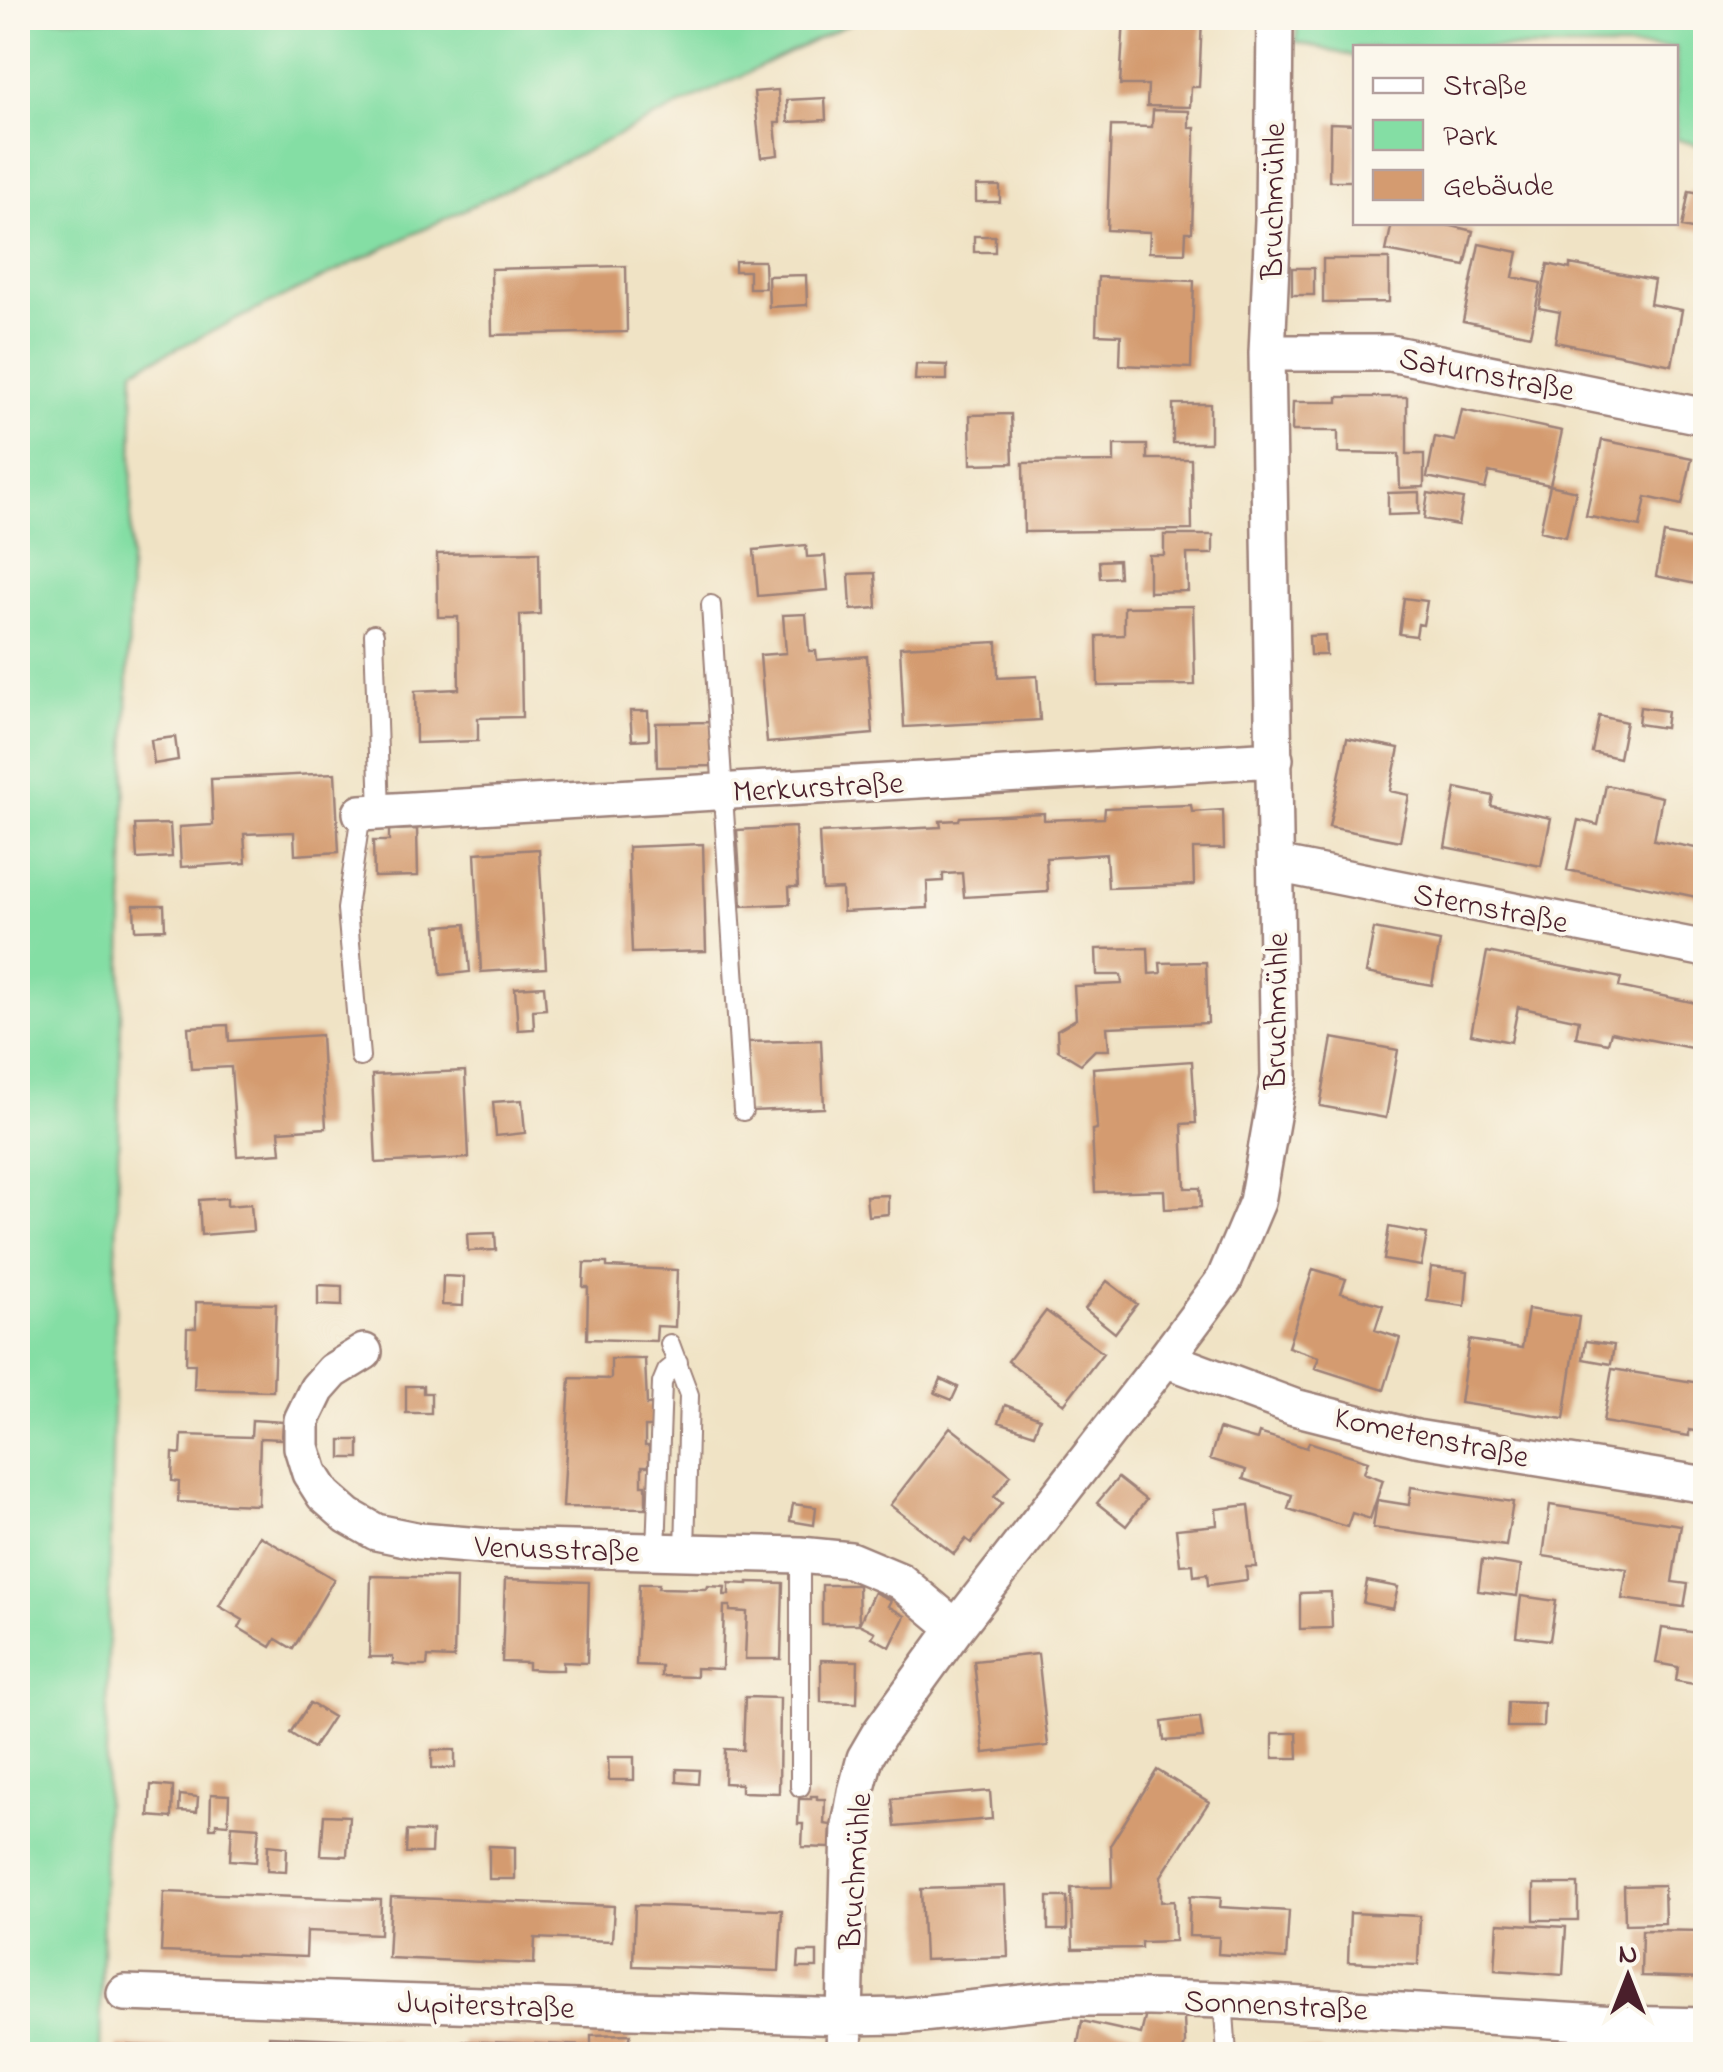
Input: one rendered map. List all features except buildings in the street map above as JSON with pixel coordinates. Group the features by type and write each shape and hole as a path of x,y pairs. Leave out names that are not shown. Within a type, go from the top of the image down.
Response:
{"street":[{"name":"Bruchmühle","path":"844,2054 850,1826 865,1758 956,1628 1224,1280 1257,1202 1279,1077 1266,354 1273,220 1274,18"},
{"name":"Saturnstraße","path":"1266,354 1390,353 1706,417"},
{"name":"Merkurstraße","path":"371,812 1274,759"},
{"name":"Sternstraße","path":"1276,864 1706,949"},
{"name":"Venusstraße","path":"364,1352 333,1372 318,1389 302,1420 302,1447 310,1472 324,1494 348,1516 376,1532 420,1541 492,1547 800,1555 850,1560 900,1581 956,1628"},
{"name":"Kometenstraße","path":"1166,1360 1294,1407 1416,1438 1706,1485"},
{"name":"Jupiterstraße","path":"125,1992 846,2017"},
{"name":"Sonnenstraße","path":"846,2017 904,2016 1069,1998 1223,2000 1706,2026"}],"lane":[{"path":"711,604 743,1111"},
{"path":"360,1056 347,909 371,812 374,634"},
{"path":"670,1344 672,1366 690,1396 670,1551"},
{"path":"647,1371 672,1366"},
{"path":"670,1551 662,1384 672,1366"},
{"path":"800,1555 800,1788"},
{"path":"1223,2000 1227,2054"}],"green space":[{"path":"18,18 861,18 134,369 100,2054 18,2054"},
{"path":"1297,18 1705,18 1705,147 1678,140 1678,45 1353,45 1353,56 1296,42"}]}
